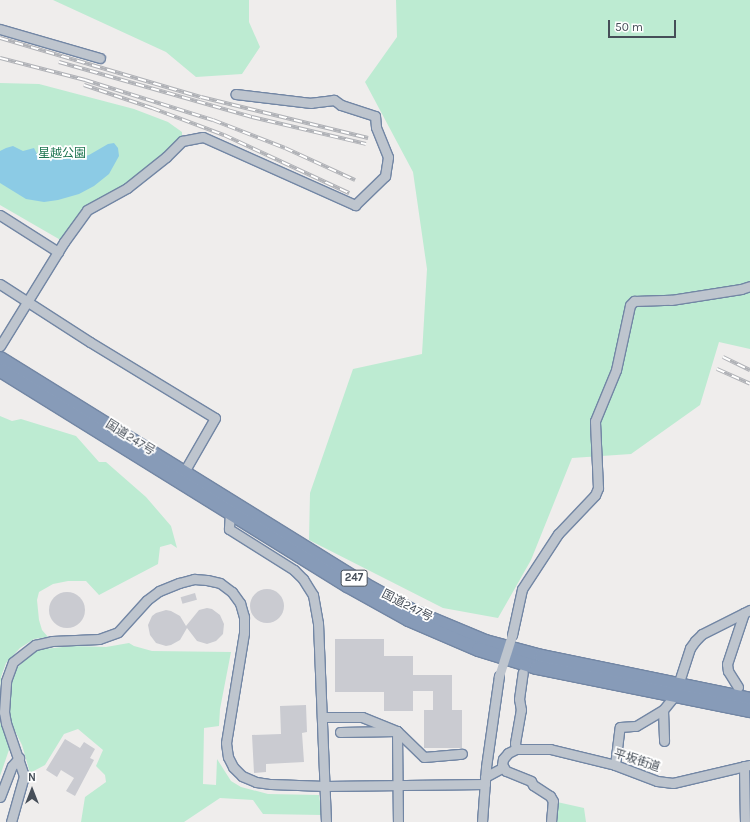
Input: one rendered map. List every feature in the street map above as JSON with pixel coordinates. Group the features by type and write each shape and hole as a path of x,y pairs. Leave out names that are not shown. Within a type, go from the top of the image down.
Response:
{"highway":[{"name":"国道247号","path":"0,358 388,598 449,627 485,641 750,710"},
{"name":"国道247号","path":"0,370 375,602 442,635 506,659 536,667 677,690 750,699"}],"street":[{"path":"0,29 100,58"},
{"path":"0,346 58,252 88,210 127,188 166,157 182,141 203,137 355,205 385,176 388,157 376,127 375,116 341,105 334,100 311,103 236,94"},
{"path":"0,215 58,252"},
{"path":"0,284 90,342 215,418 184,472"},
{"path":"482,822 485,781 499,676 512,636 522,590 558,534 595,494 598,488 595,421 616,370 630,305 634,301 671,300 741,290 750,286"},
{"path":"230,513 229,529 294,570 309,587 316,604 326,822"},
{"path":"11,822 24,780 23,769 6,723 4,712 6,680 13,662 35,645 52,641 99,639 118,632 147,600 159,591 194,579 220,583 232,592 240,603 244,617 244,633 227,730 228,757 233,767 242,776 256,782 324,786 398,786 485,781 504,767"},
{"path":"615,765 620,727 636,726 663,710 677,690 690,648 695,641 702,634 747,611"},
{"path":"738,687 728,671 727,664 747,611"},
{"path":"522,672 519,699 521,710 514,743 516,749 508,753 502,759 506,771 531,781 533,785 550,796 553,801 551,822"},
{"path":"663,710 664,741"},
{"path":"322,717 362,717 397,731 424,757 462,754"},
{"path":"340,732 397,731"},
{"path":"397,731 398,822"},
{"name":"平坂街道","path":"516,749 550,749 615,765 657,781 674,783 747,765"},
{"path":"0,797 12,766 19,758"},
{"path":"745,822 747,765"}],"green space":[{"path":"53,0 249,0 249,22 260,47 242,74 196,77 166,52"},
{"path":"396,0 750,0 750,349 719,342 700,405 631,454 572,458 531,560 498,618 443,608 309,540 310,493 353,369 422,354 427,269 413,172 365,82 397,37"},
{"name":"星越公園","path":"0,83 39,84 134,109 168,122 182,132 182,141 166,157 87,210 64,242 0,205"},
{"path":"0,416 12,421 21,419 76,436 99,462 106,462 146,497 171,526 177,548 171,544 160,547 158,564 99,595 86,581 68,581 53,584 39,592 37,600 39,620 42,630 48,637 34,639 20,648 6,663 1,677 0,690"},
{"path":"129,643 152,651 231,652 220,709 219,726 204,728 203,784 216,785 217,759 231,781 241,787 268,794 319,795 322,815 263,814 253,800 220,798 184,822 81,822 85,797 106,782 105,775 96,766 103,750 78,729 64,734 45,765 30,773 22,745 12,725 10,714 11,687 16,669 35,650 72,646 106,647"},
{"path":"0,722 10,747 0,776"},
{"path":"557,802 584,808 586,822 554,822"}],"water":[{"path":"114,143 118,148 119,156 109,174 94,186 79,194 44,202 26,199 0,183 0,151 6,148 13,146 23,151 34,148 38,156 42,158 70,158 89,155 108,144"}],"building":[{"path":"267,589 279,594 284,606 279,618 267,623 255,618 250,606 255,594"},
{"path":"67,592 80,597 85,610 80,623 67,628 54,623 49,610 54,597"},
{"path":"195,593 197,600 183,604 181,597"},
{"path":"207,608 212,609 220,615 224,624 223,634 216,641 207,644 197,641 187,628 180,640 166,646 156,643 150,635 148,625 152,616 156,613 166,610 171,611 180,616 186,626 199,610"},
{"path":"335,639 384,639 384,656 413,656 413,675 452,675 452,710 462,710 462,748 424,748 424,710 433,710 433,691 413,691 413,711 384,711 384,692 335,692"},
{"path":"306,705 307,732 302,733 304,762 266,764 266,772 254,773 252,735 281,734 280,706"},
{"path":"65,739 80,748 84,742 95,749 90,758 94,760 75,796 66,791 74,778 61,770 57,777 46,770"}],"railway":[{"path":"0,38 201,97 368,138"},
{"path":"0,58 85,80 213,120 285,148 355,180"},
{"path":"59,62 252,117 366,144"},
{"path":"84,85 152,108 224,135 349,193"},
{"path":"723,357 750,370"},
{"path":"717,369 750,384"}]}
